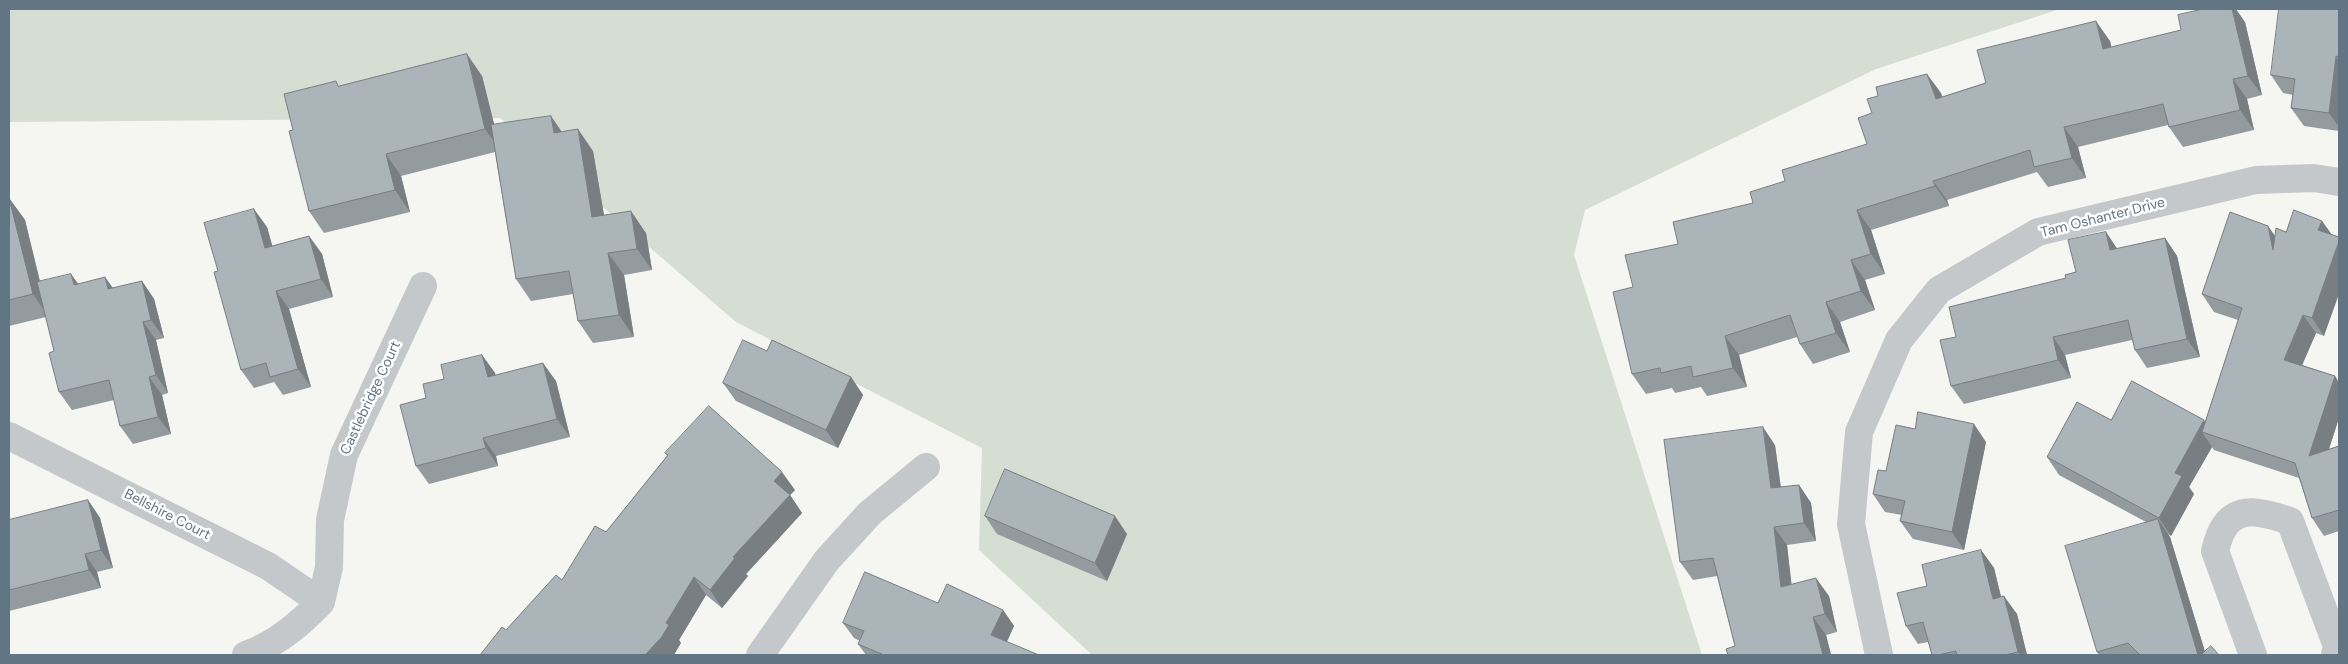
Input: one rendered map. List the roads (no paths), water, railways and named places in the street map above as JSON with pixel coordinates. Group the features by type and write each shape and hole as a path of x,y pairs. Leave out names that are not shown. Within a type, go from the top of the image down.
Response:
{"street":[{"name":"Tam Oshanter Drive","path":"1879,655 1851,524 1859,432 1899,340 1939,290 2038,232 2256,180 2314,178 2339,182"},
{"name":"Castlebridge Court","path":"321,602 329,567 330,520 344,454 423,286"},
{"name":"Bellshire Court","path":"9,436 268,566 321,602"},
{"path":"760,655 827,560 870,513 926,467"},
{"path":"2253,655 2215,551 2223,528 2238,514 2262,512 2290,521 2336,646 2335,655"},
{"path":"246,655 262,650 297,627 321,602"}]}
